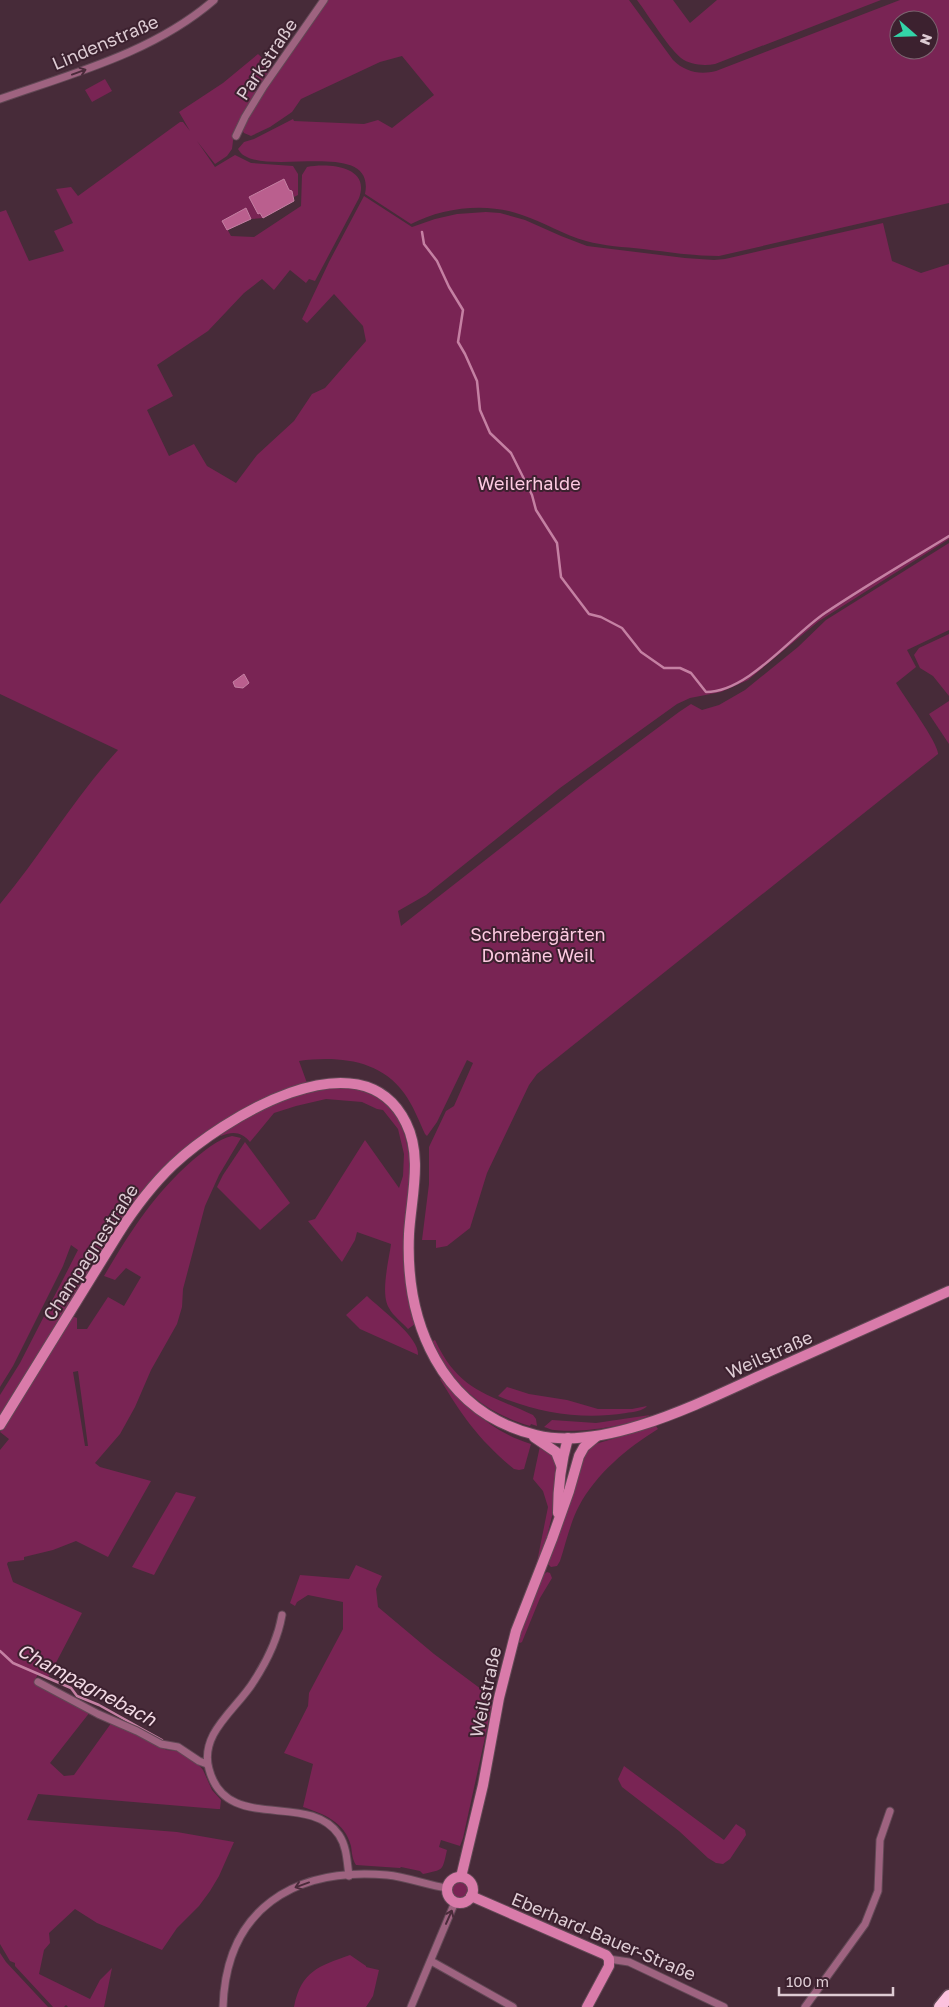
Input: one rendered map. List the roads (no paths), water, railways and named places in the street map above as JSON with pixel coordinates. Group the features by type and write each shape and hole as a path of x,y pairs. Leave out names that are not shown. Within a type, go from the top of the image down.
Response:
{"highway":[{"path":"940,2007 949,1996"}],"main road":[{"name":"Champagnestraße","path":"0,1425 129,1217 151,1189 173,1166 210,1135 249,1111 305,1088 341,1083 362,1086 386,1098 399,1112 411,1135 414,1164 409,1232 410,1276 417,1319 430,1351 448,1377 476,1406 498,1421 550,1442 568,1438"},
{"name":"Weilstraße","path":"559,1518 558,1497 568,1438 598,1435 630,1428 693,1404 949,1291"},
{"name":"Weilstraße","path":"461,1877 483,1785 510,1651 520,1619 569,1491 574,1467 584,1447 598,1435"},
{"path":"568,1438 574,1467"},
{"path":"550,1442 558,1454 562,1467"},
{"path":"461,1877 467,1879 473,1890 471,1896 464,1902 455,1902 448,1896 447,1888 452,1880 461,1877"},
{"name":"Eberhard-Bauer-Straße","path":"471,1896 602,1952 609,1959"},
{"path":"587,2007 608,1969 609,1959"}],"street":[{"name":"Lindenstraße","path":"0,99 85,70 134,49 177,27 214,0"},
{"name":"Parkstraße","path":"236,136 241,124 264,86 324,0"},
{"path":"282,1615 276,1638 260,1673 239,1703 213,1734 208,1748 208,1764 212,1779 217,1787 234,1802 252,1808 297,1813 320,1820 333,1829 344,1844 350,1876"},
{"path":"38,1682 98,1714 162,1744 178,1747 199,1761 208,1764"},
{"path":"805,2007 865,1924 878,1891 880,1840 890,1811"},
{"path":"224,2007 225,1978 232,1954 240,1937 257,1914 280,1896 298,1886 321,1879 350,1876 396,1876 447,1888"},
{"path":"410,2007 455,1902"},
{"name":"Eberhard-Bauer-Straße","path":"609,1959 629,1962 724,2007"},
{"path":"431,1961 513,2007"}],"waterway":[{"path":"422,232 424,244 437,261 449,287 463,310 458,342 477,381 480,410 490,433 511,453 532,495 536,510 557,543 561,577 589,614 601,617 622,628 641,652 664,668 680,668 691,673 706,692 722,690 738,683 768,661 825,613 949,536"},
{"name":"Champagnebach","path":"0,1651 13,1663 71,1688 77,1696 99,1705 162,1740"}],"park label":[{"name":"Weilerhalde","path":"529,483"},
{"name":"Schrebergärten Domäne Weil","path":"538,944"}]}
